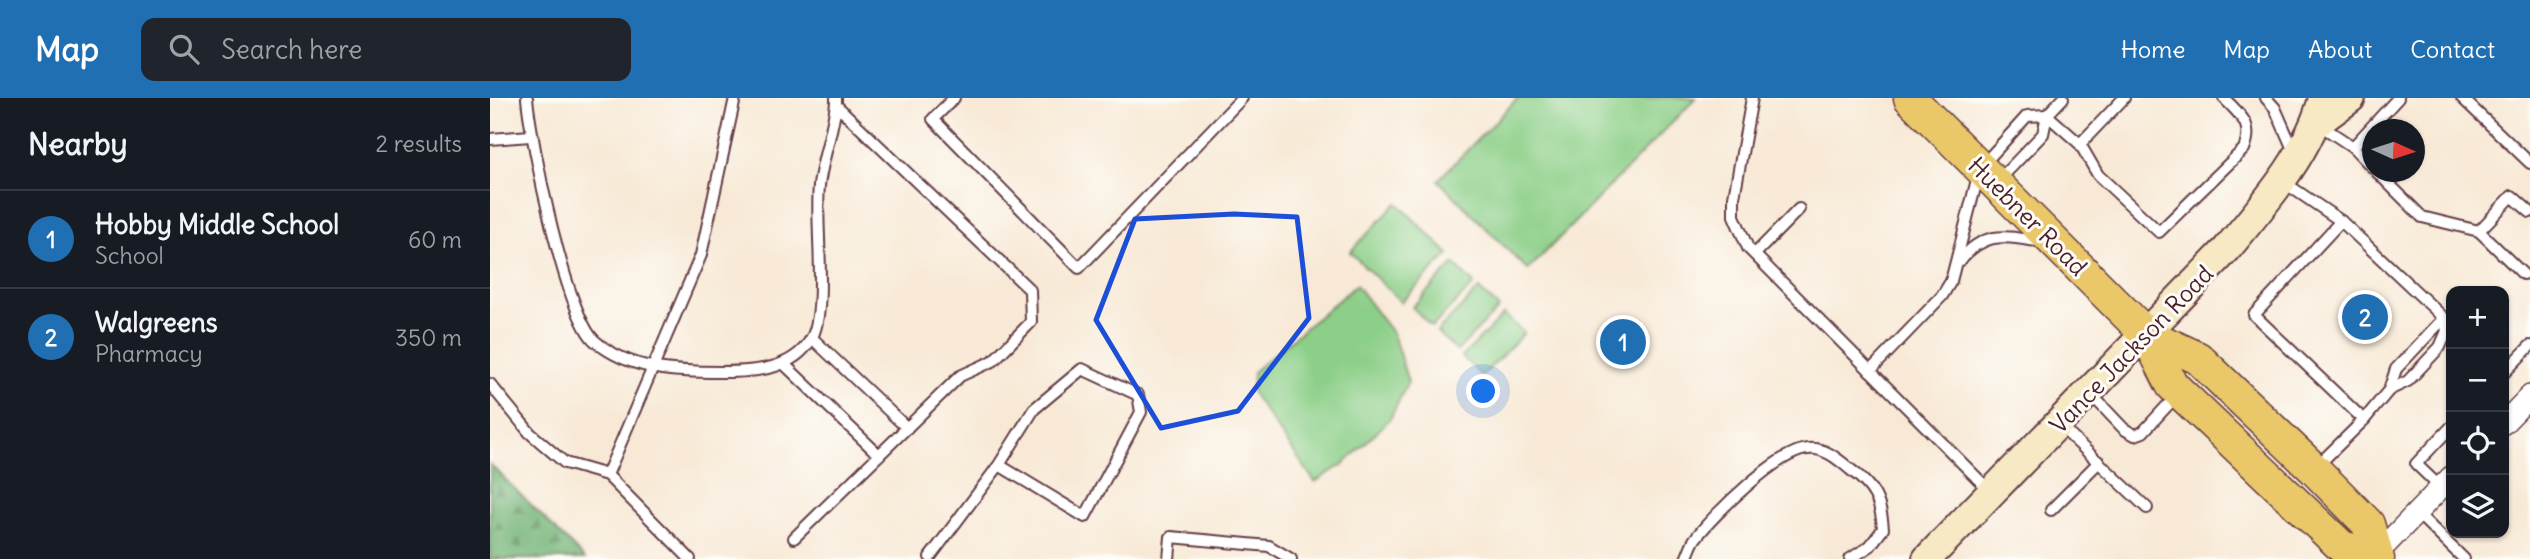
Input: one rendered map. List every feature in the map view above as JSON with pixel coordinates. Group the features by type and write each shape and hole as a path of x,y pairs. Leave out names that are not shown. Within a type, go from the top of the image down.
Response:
{"main road":[{"name":"Huebner Road","path":"1910,98 2146,334 2172,384 2180,392 2342,547 2375,558"},
{"name":"Vance Jackson Road","path":"1927,559 2227,249 2296,156 2320,110 2351,98"},
{"name":"Huebner Road","path":"2146,334 2197,358 2314,469 2368,524 2375,558"}],"street":[{"path":"2509,418 2530,396"},
{"path":"2375,558 2446,483"}],"lane":[{"path":"527,98 538,178 580,319 594,340 618,356 652,368 752,372 784,364 800,353 812,338 819,308 819,187 836,102"},
{"path":"607,475 701,255 734,98"},
{"path":"954,98 933,119 1079,268 1242,98"},
{"path":"1752,98 1734,197 1734,216 1748,248 1991,493"},
{"path":"1987,176 2043,134 2047,115 2063,98"},
{"path":"2080,144 2124,98"},
{"path":"2266,98 2275,108 2296,156"},
{"path":"2353,147 2398,98"},
{"path":"2462,98 2530,163"},
{"path":"1870,371 1942,296 1958,262 1987,176 2027,116 2047,115 2080,144 2098,175 2159,232 2244,149 2249,135 2247,122 2228,100"},
{"path":"794,538 960,376 993,361 1031,322 1030,290 836,102"},
{"path":"2320,110 2362,156"},
{"path":"490,139 531,136"},
{"path":"2280,179 2341,221 2444,318 2447,331 2440,347 2408,381 2389,390"},
{"path":"2387,182 2422,217 2479,230 2523,274"},
{"path":"2479,230 2512,196 2530,212"},
{"path":"1755,254 1799,209"},
{"path":"2341,221 2254,315 2364,420"},
{"path":"1958,262 1974,244 1989,237 2055,243"},
{"path":"2314,469 2364,420 2389,390 2396,369 2444,318"},
{"path":"812,338 907,428"},
{"path":"2509,368 2530,346"},
{"path":"784,364 879,455"},
{"path":"931,558 999,465 1034,409 1082,369 1139,396 1141,412 1086,517 999,465"},
{"path":"490,384 530,433 565,463 607,475 690,559"},
{"path":"2089,392 2124,429 2135,435 2143,432 2180,392"},
{"path":"2058,424 2147,508"},
{"path":"2446,432 2416,464 2446,483"},
{"path":"1686,559 1693,541 1731,501 1784,458 1807,448 1829,453 1862,478 1881,503 1883,529 1870,546 1850,559"},
{"path":"2051,510 2099,462"},
{"path":"2417,513 2465,559"},
{"path":"1169,559 1171,537 1269,546 1291,559"}],"highlighted area":[{"path":"1234,214 1297,217 1309,318 1238,411 1161,428 1096,320 1135,219"}],"green space":[{"path":"1518,98 1696,98 1528,270 1438,180"},
{"path":"1397,203 1449,254 1401,302 1350,252"},
{"path":"1454,264 1474,284 1432,327 1412,307"},
{"path":"1356,285 1393,334 1408,382 1390,419 1345,463 1315,482 1252,393 1253,372"},
{"path":"1479,289 1499,308 1457,351 1437,332"},
{"path":"1504,314 1524,333 1482,376 1462,357"},
{"path":"490,464 585,559 490,559"}],"place":[{"name":"Walgreens","path":"2365,317"},
{"name":"Hobby Middle School","path":"1623,342"}]}
